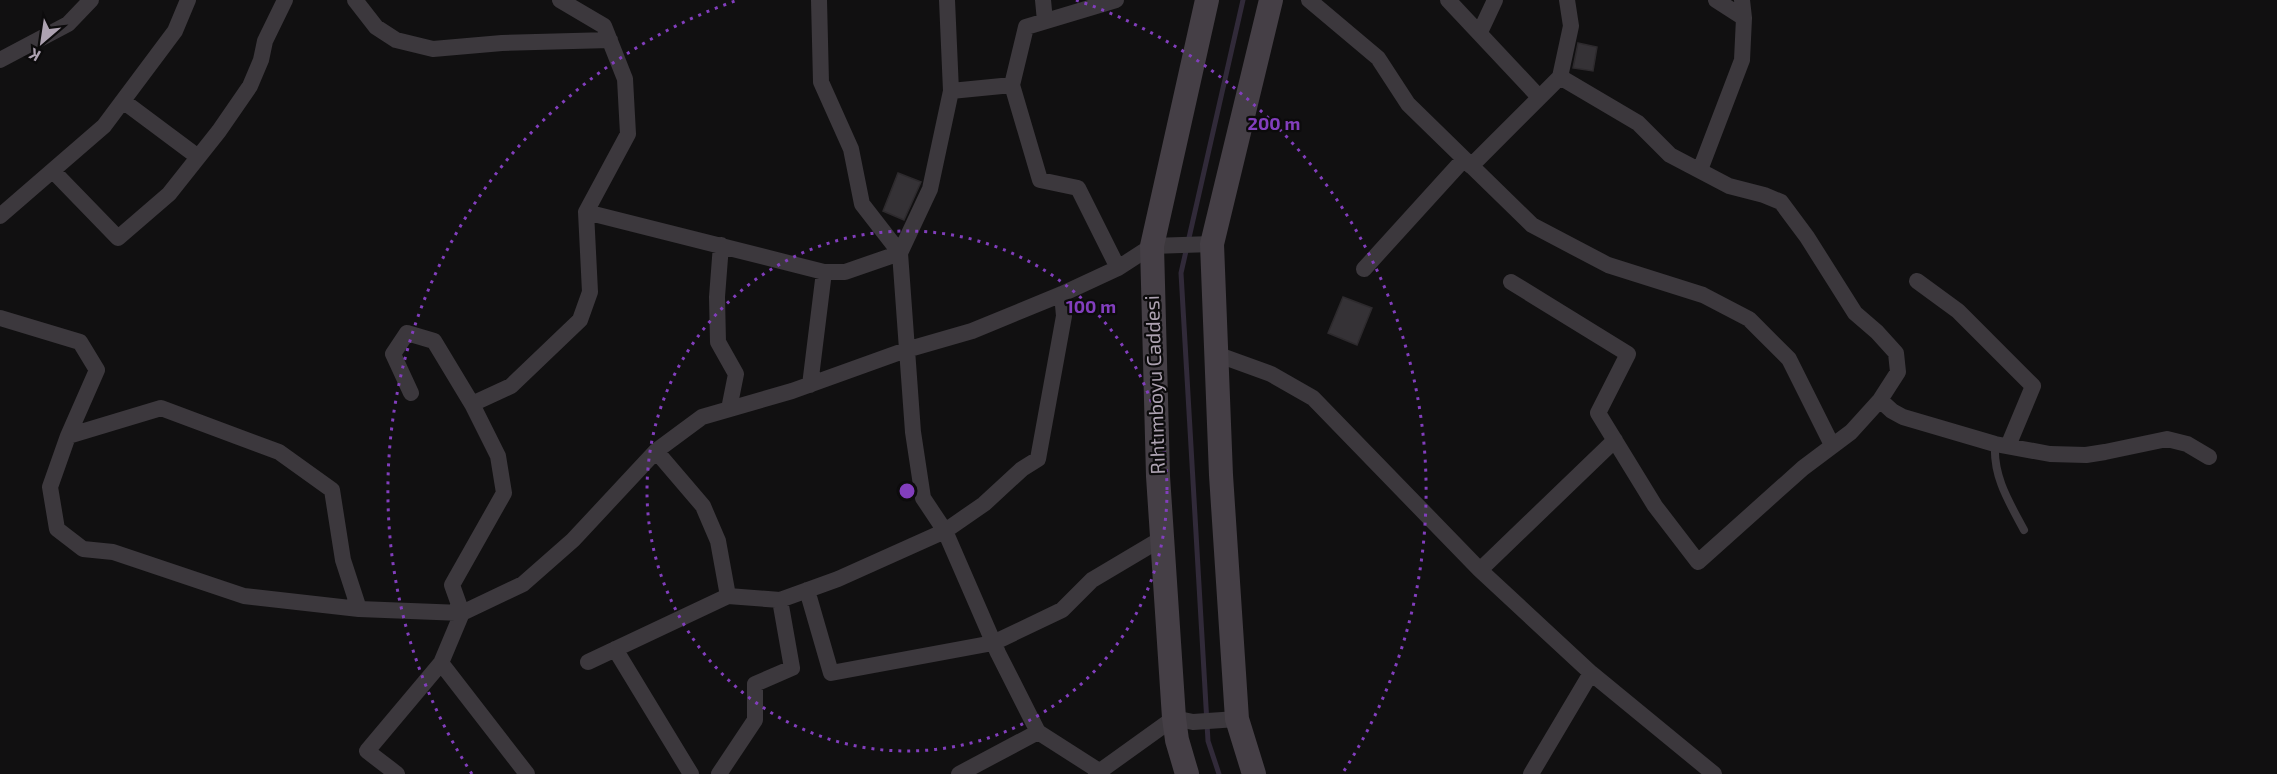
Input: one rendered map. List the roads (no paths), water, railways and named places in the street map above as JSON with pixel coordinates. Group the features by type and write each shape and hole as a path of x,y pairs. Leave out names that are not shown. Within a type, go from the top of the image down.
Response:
{"street":[{"path":"0,60 68,24 91,0"},
{"path":"0,216 104,126 175,31 188,0"},
{"path":"53,171 118,238 169,194 250,86 261,60 265,41 285,0"},
{"path":"354,0 376,27 396,40 433,49 502,43 609,40"},
{"path":"472,404 511,386 580,320 590,292 586,212 628,134 625,79 604,26 560,0"},
{"path":"819,0 821,82 851,149 862,204 900,253"},
{"path":"947,0 951,92 930,189 900,253 913,432 923,498 945,531 993,643 1038,732 1098,773 1183,720 1230,719"},
{"path":"1043,0 1045,21"},
{"path":"1112,0 1026,27 1012,86 1040,180 1078,188 1118,268"},
{"name":"Rıhtımboyu Caddesi","path":"1187,774 1177,740 1183,720 1161,539 1162,245 1207,0"},
{"path":"1254,774 1230,719 1216,354 1206,244 1271,0"},
{"path":"1310,0 1378,58 1408,104 1532,225 1608,266 1703,295 1749,319 1789,359 1832,445"},
{"path":"1448,0 1539,97"},
{"path":"1480,32 1495,0"},
{"path":"1364,269 1468,163 1560,76 1571,26 1567,0"},
{"path":"1716,0 1744,18"},
{"path":"1700,170 1742,60 1744,18 1742,0"},
{"path":"1511,282 1628,354 1598,413 1655,506 1698,562 1803,468 1851,432 1880,400 1898,372 1896,352 1855,314 1807,237 1781,202 1729,186 1670,154 1638,123 1560,76"},
{"path":"951,92 1012,86"},
{"path":"123,101 198,157"},
{"path":"586,212 824,272 845,272 900,253"},
{"path":"0,318 80,342 97,370 68,436 50,487 57,529 83,549 113,552 244,596 359,609 462,613 523,584 573,540 656,451 702,417 810,385 906,350 972,330 1062,294 1162,245 1206,244"},
{"path":"722,245 717,297 718,342 736,374 729,409"},
{"path":"810,385 824,272"},
{"path":"1917,281 1958,311 2032,386 2002,445"},
{"path":"588,662 728,596 780,600 807,590 945,531 984,504 1022,469 1038,459 1064,316 1062,294"},
{"path":"397,774 367,751 441,663 462,613 452,585 504,493 498,456 472,404 434,341 407,333 393,354 411,393"},
{"path":"1216,354 1271,374 1313,398 1480,570 1591,673 1714,774"},
{"path":"1880,400 1903,417 2002,445 2050,453 2086,455 2167,439 2187,444 2209,457"},
{"path":"68,436 161,408 279,452 332,490 343,560 359,609"},
{"path":"1480,570 1615,440"},
{"path":"656,451 703,506 718,542 728,596"},
{"path":"807,590 831,674 993,643 1062,610 1092,580 1161,539"},
{"path":"719,774 754,720 755,684 792,668 780,600"},
{"path":"615,649 691,774"},
{"path":"441,663 528,774"},
{"path":"1531,774 1591,673"},
{"path":"959,774 1038,732"}],"lane":[{"path":"2002,445 1995,465 1998,479 2024,530"}],"waterway":[{"path":"1219,774 1208,741 1181,273 1243,0"}]}
